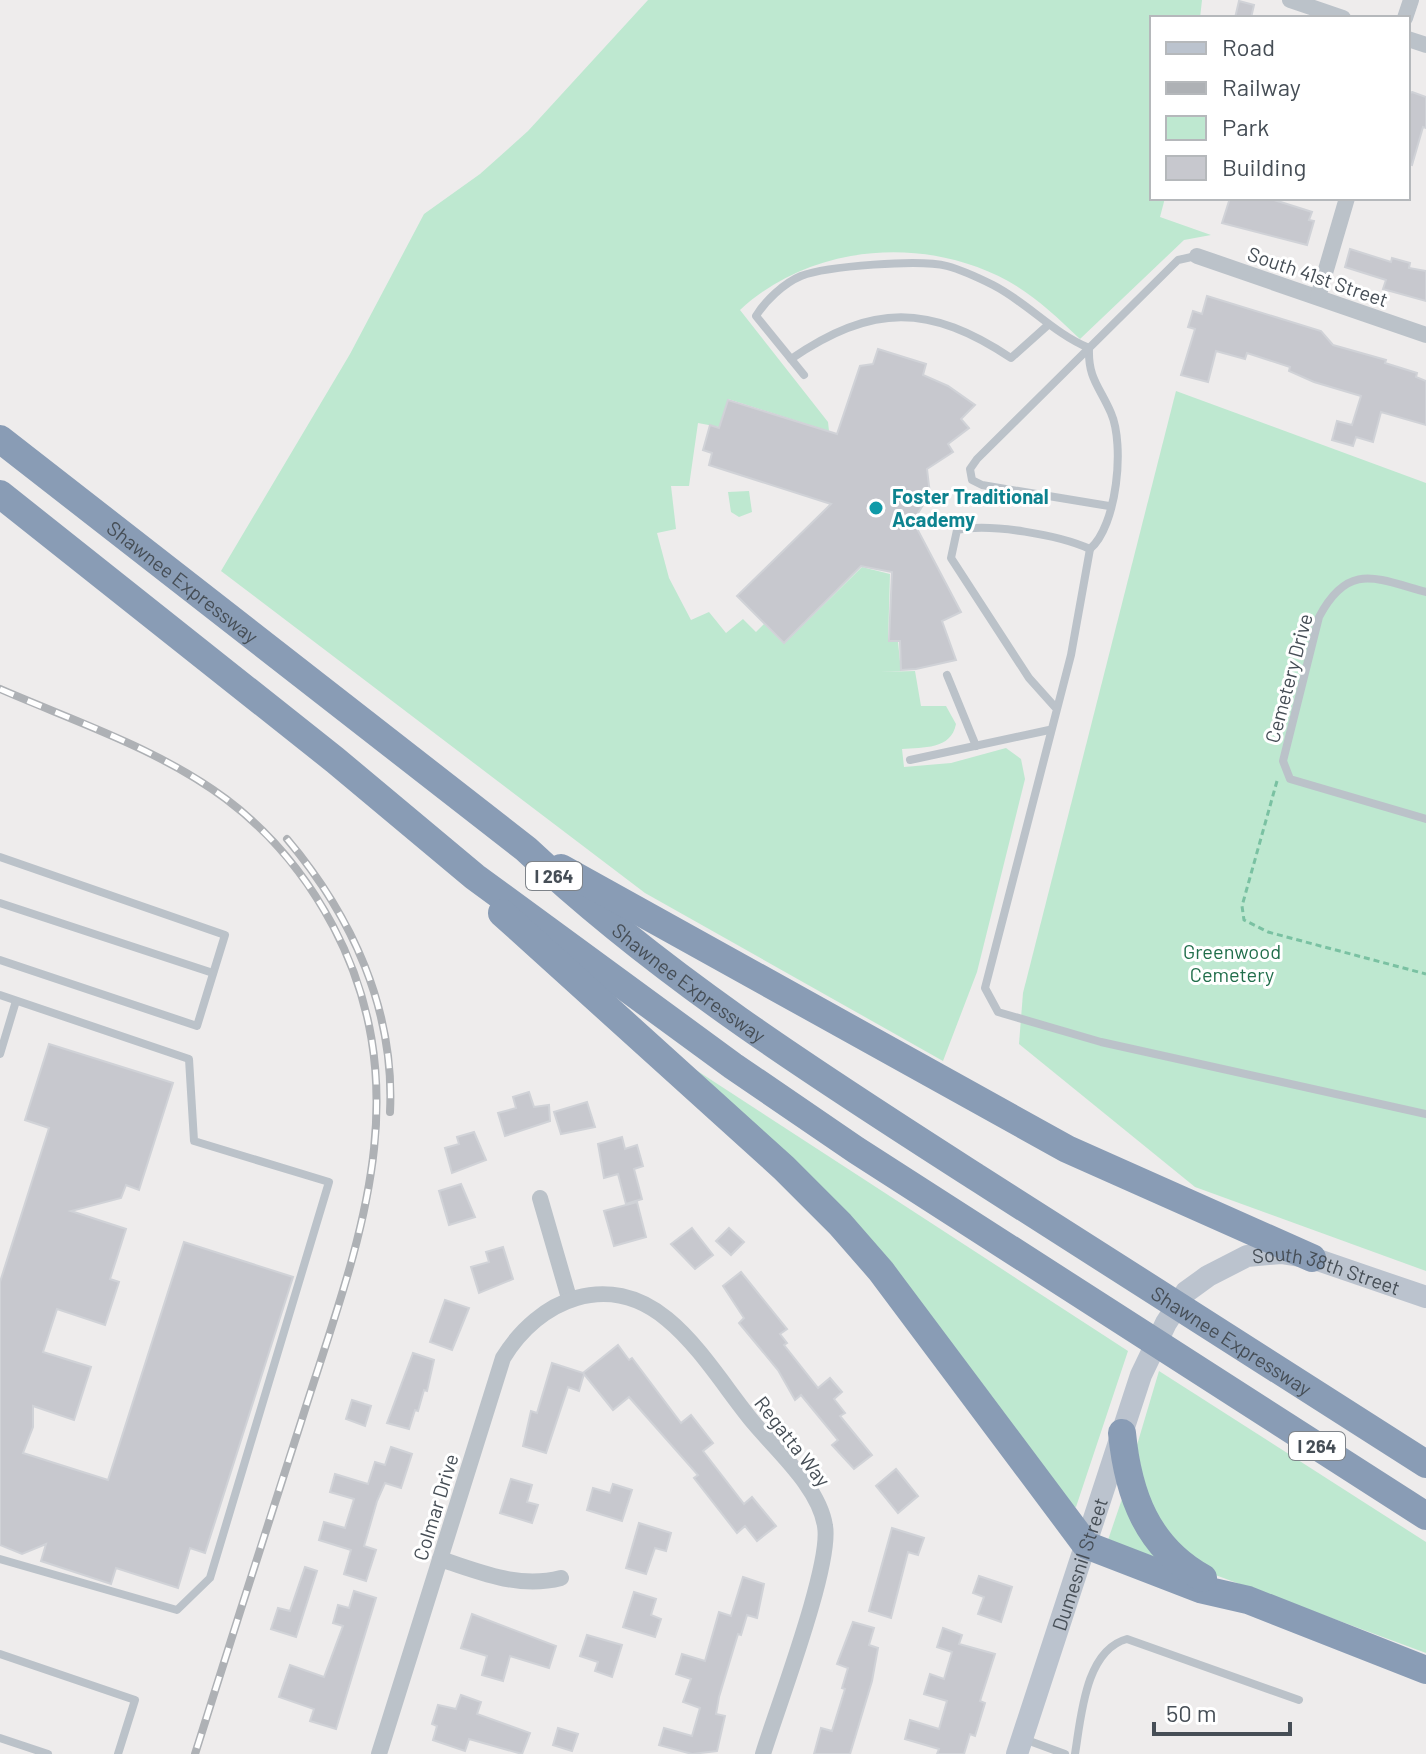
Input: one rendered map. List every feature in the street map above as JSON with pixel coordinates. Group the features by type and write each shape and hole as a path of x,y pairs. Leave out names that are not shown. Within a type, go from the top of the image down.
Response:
{"highway":[{"name":"Shawnee Expressway","path":"0,439 526,849 593,912 671,970 911,1135 1426,1464"},
{"name":"Shawnee Expressway","path":"0,494 335,760 475,877 733,1066 1426,1516"},
{"path":"526,849 1067,1149 1312,1258"},
{"path":"475,877 508,921 784,1168 840,1224 891,1283 1086,1545 1200,1589 1248,1600"},
{"path":"1122,1433 1125,1461 1138,1508 1167,1553 1199,1576 1248,1600 1426,1670"}],"main road":[{"name":"South 38th Street","path":"1141,1375 1166,1323 1186,1292 1208,1276 1247,1256 1281,1253 1312,1258 1426,1297"},
{"name":"Dumesnil Street","path":"1020,1746 1141,1375"}],"street":[{"path":"1290,0 1337,16"},
{"path":"1318,297 1346,200"},
{"name":"South 41st Street","path":"1197,256 1426,335"},
{"path":"540,1198 569,1298"},
{"name":"Regatta Way","path":"569,1298 601,1295 625,1298 670,1321 804,1485 820,1512 827,1538 824,1557 763,1754"},
{"name":"Colmar Drive","path":"379,1754 503,1358 515,1338 534,1320 569,1298"},
{"path":"440,1559 519,1583 540,1583 561,1578"}],"lane":[{"path":"1109,506 993,488 972,480 970,469 1178,260 1197,256"},
{"path":"804,375 756,316 764,303 801,276 842,269 903,264 946,266 1017,299 1063,337 1089,348"},
{"path":"791,359 818,340 853,324 887,317 926,318 961,328 1011,358 1048,325"},
{"path":"1089,348 1089,371 1112,414 1120,457 1103,538 1090,549 1071,655 1049,730 985,988 998,1012 1101,1042 1426,1114"},
{"path":"1055,707 1029,678 951,558 957,530 975,527 1074,542 1090,549"},
{"name":"Cemetery Drive","path":"1426,592 1379,579 1357,577 1342,584 1329,598 1319,617 1283,761 1290,779 1426,819"},
{"path":"947,675 976,746"},
{"path":"910,760 1049,730"},
{"path":"0,857 225,935 197,1026 0,960"},
{"path":"0,903 213,973"},
{"path":"0,995 189,1059 194,1141 329,1182 210,1578 177,1610 0,1559"},
{"path":"0,1054 16,1001"},
{"path":"1075,1754 1081,1716 1096,1665 1112,1643 1127,1639 1299,1700"},
{"path":"0,1654 135,1700 118,1754"},
{"path":"0,1738 48,1754"},
{"path":"1020,1746 1065,1754"}],"path":[{"path":"1283,761 1242,906 1244,920 1268,932 1426,974"}],"green space":[{"path":"648,0 1202,0 1200,16 1150,16 1150,200 1164,200 1160,217 1211,235 1184,240 1080,339 1037,300 1008,281 975,266 941,257 905,253 869,254 834,260 800,271 768,288 740,310 828,422 829,431 728,399 719,427 698,423 689,486 671,486 676,529 657,533 669,578 691,620 709,612 726,633 743,619 756,632 764,624 784,644 862,567 890,574 888,641 898,642 901,671 880,672 915,671 921,706 946,706 956,724 948,739 942,743 902,749 904,767 951,763 1006,748 1021,759 1025,779 977,972 943,1061 645,893 221,571 350,354 424,214 480,174 528,131"},
{"name":"Greenwood Cemetery","path":"1176,391 1426,483 1426,1271 1195,1187 1019,1044 1023,993"},
{"path":"749,491 752,512 739,517 731,512 728,492"},
{"path":"696,1070 1128,1351 1076,1507 1073,1506"},
{"path":"1159,1371 1426,1542 1426,1653 1210,1573 1149,1515 1137,1445"},
{"path":"1123,1496 1171,1566 1108,1540"}],"building":[{"path":"1239,1 1254,5 1251,16 1235,16"},
{"path":"1410,94 1426,97 1426,128 1423,127 1412,165 1410,164"},
{"path":"1229,200 1274,200 1312,212 1309,220 1314,221 1307,245 1222,223"},
{"path":"1350,249 1391,262 1392,258 1410,263 1409,268 1426,271 1426,301 1383,289 1386,280 1345,267"},
{"path":"1207,296 1321,331 1333,345 1386,360 1385,363 1417,373 1416,377 1426,381 1426,425 1381,412 1373,442 1356,437 1353,446 1332,440 1337,421 1352,425 1361,396 1314,382 1289,371 1290,367 1247,353 1245,359 1216,351 1208,382 1181,375 1195,329 1188,327 1193,311 1202,314"},
{"name":"Foster Traditional Academy","path":"878,349 926,364 923,375 948,386 975,405 961,419 969,428 948,444 953,452 927,469 930,494 913,521 961,612 942,621 956,660 916,669 901,670 900,641 889,641 892,572 861,566 784,643 737,596 831,504 709,465 712,453 703,450 710,425 719,428 728,400 837,434 860,366 873,364"},
{"path":"49,1044 173,1083 139,1190 126,1185 121,1198 71,1211 126,1229 110,1279 119,1282 105,1325 57,1309 43,1352 91,1367 74,1420 33,1406 33,1427 23,1453 108,1480 184,1242 293,1277 205,1553 190,1548 178,1588 116,1568 111,1584 41,1561 46,1544 22,1554 0,1545 0,1282 49,1128 25,1120"},
{"path":"529,1092 534,1107 549,1105 550,1121 505,1136 498,1113 516,1108 513,1097"},
{"path":"587,1102 595,1127 561,1134 554,1112"},
{"path":"474,1132 486,1160 452,1173 445,1148 459,1144 457,1137"},
{"path":"622,1137 625,1149 637,1145 643,1166 634,1169 642,1199 626,1204 618,1174 604,1178 598,1144"},
{"path":"461,1184 475,1217 449,1225 439,1191"},
{"path":"637,1202 646,1237 614,1246 604,1211"},
{"path":"692,1228 713,1255 695,1269 671,1244"},
{"path":"729,1228 744,1242 731,1255 716,1241"},
{"path":"503,1247 513,1279 479,1293 471,1267 489,1262 486,1252"},
{"path":"741,1272 787,1329 780,1334 787,1343 784,1345 818,1388 830,1378 842,1392 834,1399 845,1413 840,1416 872,1455 854,1469 832,1445 838,1440 801,1395 795,1400 778,1370 739,1323 744,1318 723,1286"},
{"path":"445,1300 469,1308 452,1350 430,1342"},
{"path":"618,1345 629,1360 632,1358 681,1423 691,1415 713,1443 703,1451 744,1504 752,1497 776,1526 757,1541 745,1526 737,1533 694,1478 698,1475 629,1397 613,1410 584,1374 579,1391 568,1387 546,1453 523,1446 531,1411 537,1413 552,1363 583,1373"},
{"path":"413,1353 434,1360 427,1391 424,1390 409,1429 387,1423"},
{"path":"352,1400 371,1406 365,1426 346,1419"},
{"path":"391,1447 412,1454 401,1488 385,1483 377,1501 364,1546 376,1550 366,1581 344,1574 351,1550 319,1540 324,1522 345,1528 354,1499 330,1492 335,1474 368,1484 375,1462 385,1465"},
{"path":"896,1469 918,1496 898,1513 876,1486"},
{"path":"511,1479 532,1485 527,1502 538,1505 532,1523 500,1513"},
{"path":"613,1484 632,1490 622,1521 587,1510 593,1488 610,1493"},
{"path":"639,1523 671,1533 666,1551 655,1548 646,1574 626,1568"},
{"path":"892,1528 924,1538 918,1555 908,1552 891,1618 869,1611"},
{"path":"305,1567 317,1571 296,1637 271,1629 278,1608 290,1611"},
{"path":"979,1576 1012,1587 1001,1622 978,1614 984,1597 973,1593"},
{"path":"743,1577 764,1584 757,1618 747,1615 719,1697 716,1714 725,1716 717,1751 692,1754 659,1745 664,1728 692,1736 700,1708 683,1702 691,1679 676,1674 682,1654 705,1661 719,1612 731,1616"},
{"path":"354,1591 376,1598 336,1729 310,1721 314,1709 279,1697 290,1665 324,1677 343,1626 333,1623 338,1605 349,1608"},
{"path":"634,1592 656,1599 651,1615 661,1619 655,1637 623,1627"},
{"path":"472,1614 556,1646 549,1668 510,1656 503,1681 482,1675 487,1656 461,1648"},
{"path":"853,1622 874,1628 869,1645 878,1648 872,1681 850,1754 814,1754 821,1728 832,1731 845,1689 842,1688 848,1668 837,1664"},
{"path":"943,1628 962,1635 959,1644 995,1654 980,1701 985,1703 975,1736 970,1734 964,1754 937,1754 939,1749 905,1739 910,1720 939,1729 947,1701 924,1694 930,1674 944,1679 952,1652 937,1647"},
{"path":"587,1635 622,1645 612,1677 595,1671 598,1662 580,1656"},
{"path":"461,1695 481,1702 477,1714 530,1733 522,1754 469,1739 465,1751 433,1740 437,1726 432,1724 438,1705 456,1709"},
{"path":"558,1728 578,1734 572,1751 553,1745"}],"railway":[{"path":"0,689 173,765 226,799 258,826 312,890 333,926 360,989 373,1052 376,1114 371,1175 358,1236 195,1754"},
{"path":"287,839 331,900 365,966 385,1037 390,1074 390,1112"}],"place":[{"name":"Foster Traditional Academy","path":"876,508"}]}
